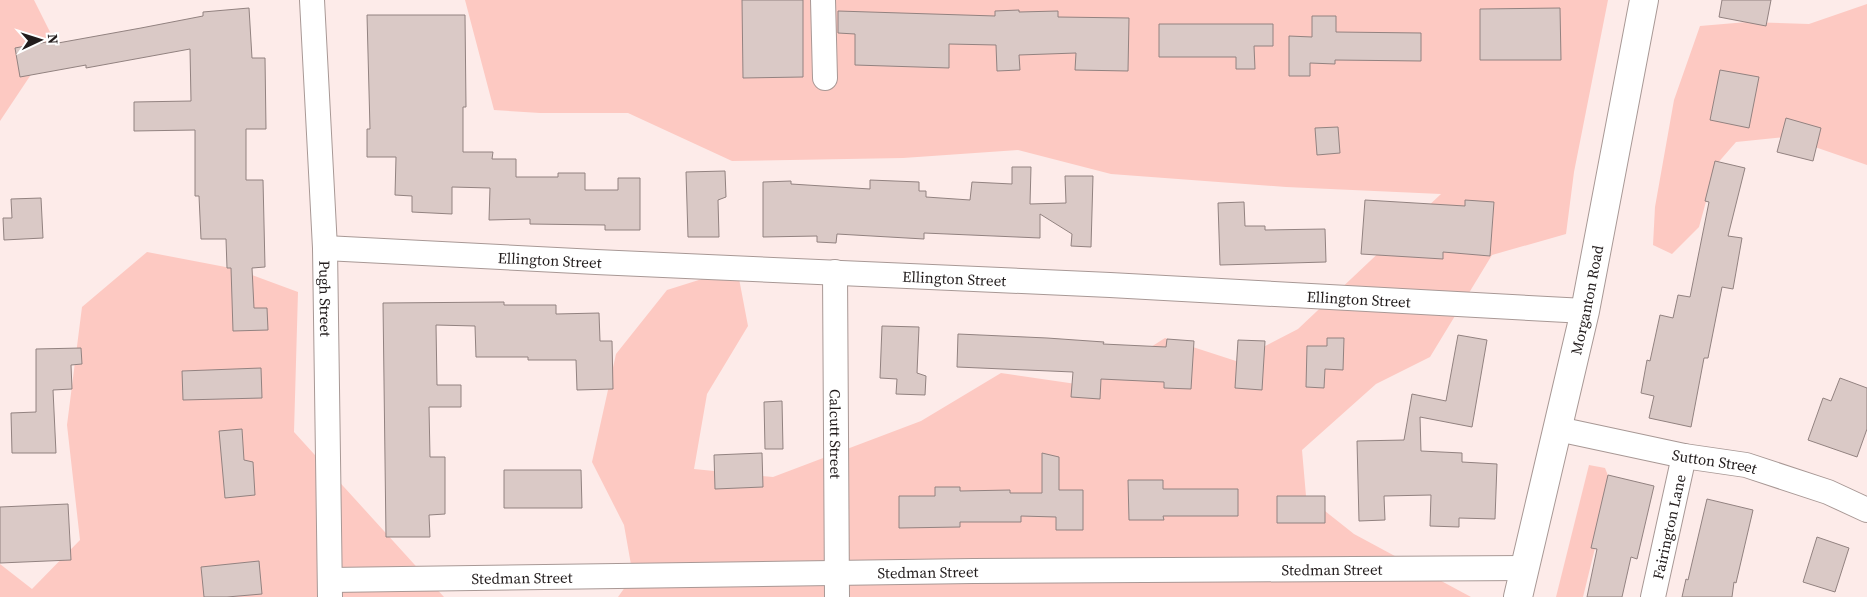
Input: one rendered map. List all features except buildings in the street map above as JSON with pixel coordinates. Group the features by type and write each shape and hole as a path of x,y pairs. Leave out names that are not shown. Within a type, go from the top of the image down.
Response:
{"main road":[{"name":"Morganton Road","path":"1518,597 1585,311 1644,0"}],"street":[{"name":"Pugh Street","path":"312,0 325,248 330,588"},
{"path":"823,0 825,78"},
{"name":"Ellington Street","path":"325,248 1585,311"},
{"name":"Calcutt Street","path":"835,272 837,597"},
{"name":"Sutton Street","path":"1558,429 1684,456 1746,465 1828,492 1867,510"},
{"name":"Fairington Lane","path":"1653,597 1684,456"},
{"name":"Stedman Street","path":"330,588 837,573 1525,568"}],"shaded area":[{"path":"0,0 34,0 54,40 0,121"},
{"path":"465,0 1608,0 1574,172 1566,234 1492,255 1430,357 1376,384 1302,450 1306,496 1354,534 1471,597 618,597 633,576 624,525 592,462 616,354 667,290 737,268 748,326 707,394 694,469 773,477 921,421 1001,373 1090,386 1165,338 1236,361 1298,329 1441,194 1286,187 1111,174 1018,150 903,158 732,161 628,113 540,113 494,110"},
{"path":"1867,4 1867,165 1786,137 1736,142 1716,165 1699,227 1672,254 1653,245 1655,207 1674,100 1700,26 1747,22 1809,24"},
{"path":"147,252 236,269 298,292 294,432 444,597 0,597 0,564 32,589 80,540 67,425 82,307"},
{"path":"1589,465 1605,468 1611,483 1583,597 1556,597"}]}
